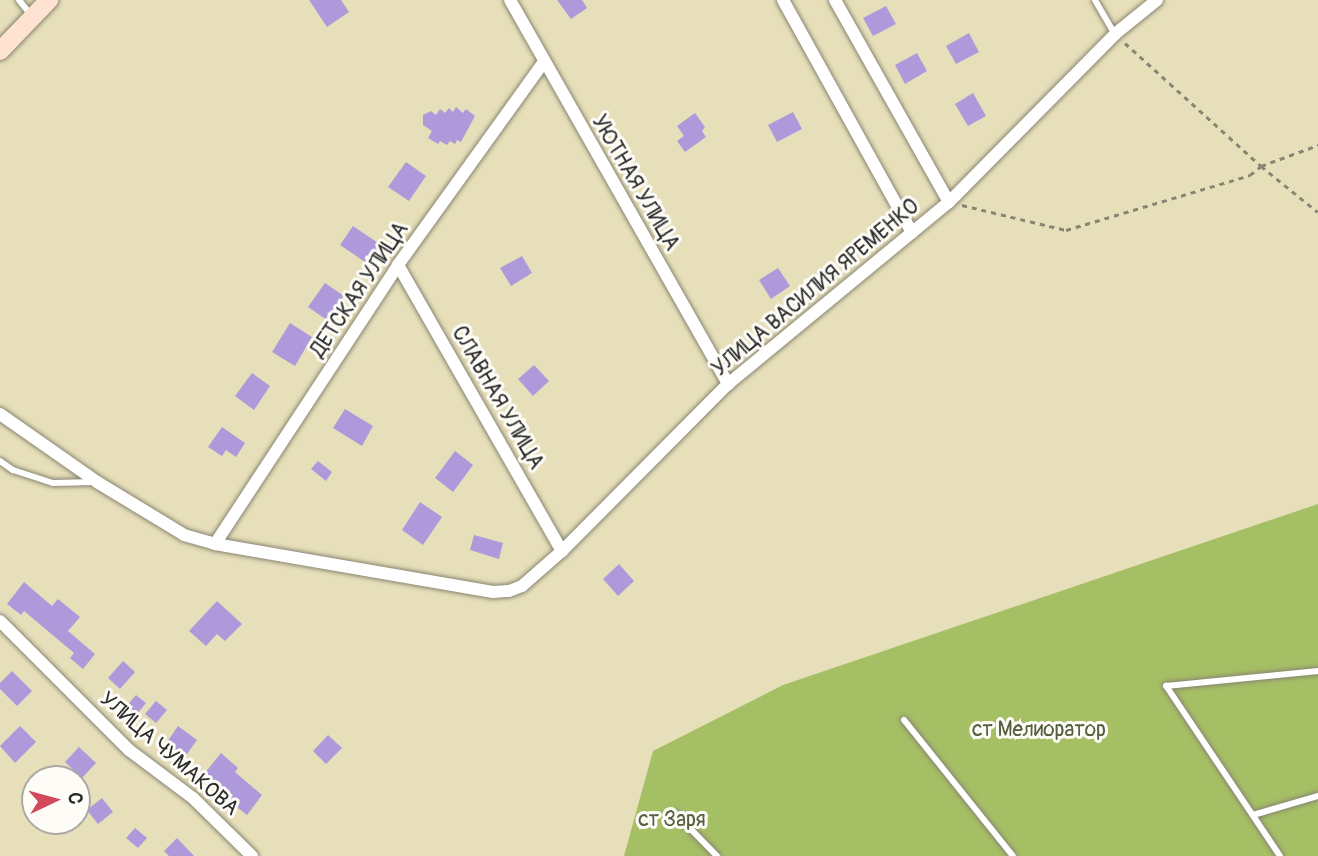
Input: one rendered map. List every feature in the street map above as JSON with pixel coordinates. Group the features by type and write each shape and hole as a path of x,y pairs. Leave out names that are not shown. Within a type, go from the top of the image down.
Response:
{"main road":[{"path":"0,51 49,0"}],"street":[{"name":"УЮТНАЯ УЛИЦА","path":"510,0 728,384"},
{"path":"783,0 912,233"},
{"path":"835,0 949,202"},
{"name":"УЛИЦА ВАСИЛИЯ ЯРЕМЕНКО","path":"215,544 493,592 509,591 522,586 562,551 728,384 949,202 1115,34 1157,0"},
{"name":"ДЕТСКАЯ УЛИЦА","path":"215,544 398,265 544,62"},
{"name":"СЛАВНАЯ УЛИЦА","path":"398,265 562,551"},
{"path":"0,414 164,525 184,535 215,544"},
{"name":"УЛИЦА ЧУМАКОВА","path":"0,621 129,750 193,798 252,856"}],"lane":[{"path":"19,0 32,16"},
{"path":"1096,0 1115,34"},
{"path":"0,461 13,470 53,483 97,482"},
{"path":"1280,856 1167,686 1318,671"},
{"path":"904,720 1013,856"},
{"path":"1253,815 1318,796"},
{"path":"676,814 717,856"}],"path":[{"path":"1115,34 1261,166 1318,212"},
{"path":"949,202 1066,230 1250,175 1261,166 1318,145"}],"green space":[{"name":"ст Мелиоратор","path":"1318,504 1318,856 624,856 653,751 783,685"}],"building":[{"path":"309,0 341,0 349,12 327,27"},
{"path":"557,0 582,0 587,8 571,19"},
{"path":"886,6 896,24 873,36 863,18"},
{"path":"969,33 979,52 956,64 946,46"},
{"path":"917,53 927,71 905,84 895,65"},
{"path":"973,93 986,116 968,126 955,104"},
{"path":"456,107 463,113 466,109 475,116 461,142 457,140 455,144 450,141 447,145 440,141 438,144 428,138 432,131 423,125 423,115 431,111 436,115 440,109 445,113 449,108 453,112"},
{"path":"793,112 802,129 777,142 768,125"},
{"path":"695,113 705,127 702,131 706,137 685,152 677,141 684,136 677,126"},
{"path":"406,162 426,176 409,201 388,187"},
{"path":"353,226 381,245 368,264 340,245"},
{"path":"522,256 532,273 511,286 500,268"},
{"path":"778,268 790,286 771,299 759,280"},
{"path":"325,283 344,296 327,320 308,307"},
{"path":"290,323 312,337 295,366 272,352"},
{"path":"534,365 549,381 533,396 518,379"},
{"path":"252,373 270,386 254,410 235,396"},
{"path":"345,409 373,426 362,446 333,428"},
{"path":"222,427 245,443 236,457 226,450 222,456 208,447"},
{"path":"455,451 473,465 453,492 435,478"},
{"path":"318,461 332,472 326,481 311,469"},
{"path":"420,502 442,517 423,545 402,530"},
{"path":"474,535 503,543 499,559 470,550"},
{"path":"619,564 634,581 618,596 603,579"},
{"path":"24,582 52,606 58,599 80,617 68,631 95,654 83,669 70,658 74,653 24,611 21,615 7,604"},
{"path":"217,601 242,624 225,641 217,634 206,646 189,631"},
{"path":"123,661 135,672 120,689 108,678"},
{"path":"12,671 32,691 17,706 0,689 0,683"},
{"path":"136,695 146,703 128,725 118,716"},
{"path":"156,701 167,710 156,723 145,714"},
{"path":"20,726 36,742 15,763 0,746"},
{"path":"178,726 197,740 182,761 163,748"},
{"path":"328,735 342,748 326,764 313,751"},
{"path":"79,747 96,763 91,768 91,765 68,765 65,762"},
{"path":"221,753 238,768 235,772 262,795 247,815 229,801 233,796 204,774"},
{"path":"102,798 113,812 98,824 91,815 91,807"},
{"path":"135,828 147,838 138,848 126,838"},
{"path":"177,838 194,856 169,856 164,851"}],"park label":[{"name":"ст Заря","path":"672,820"}]}
